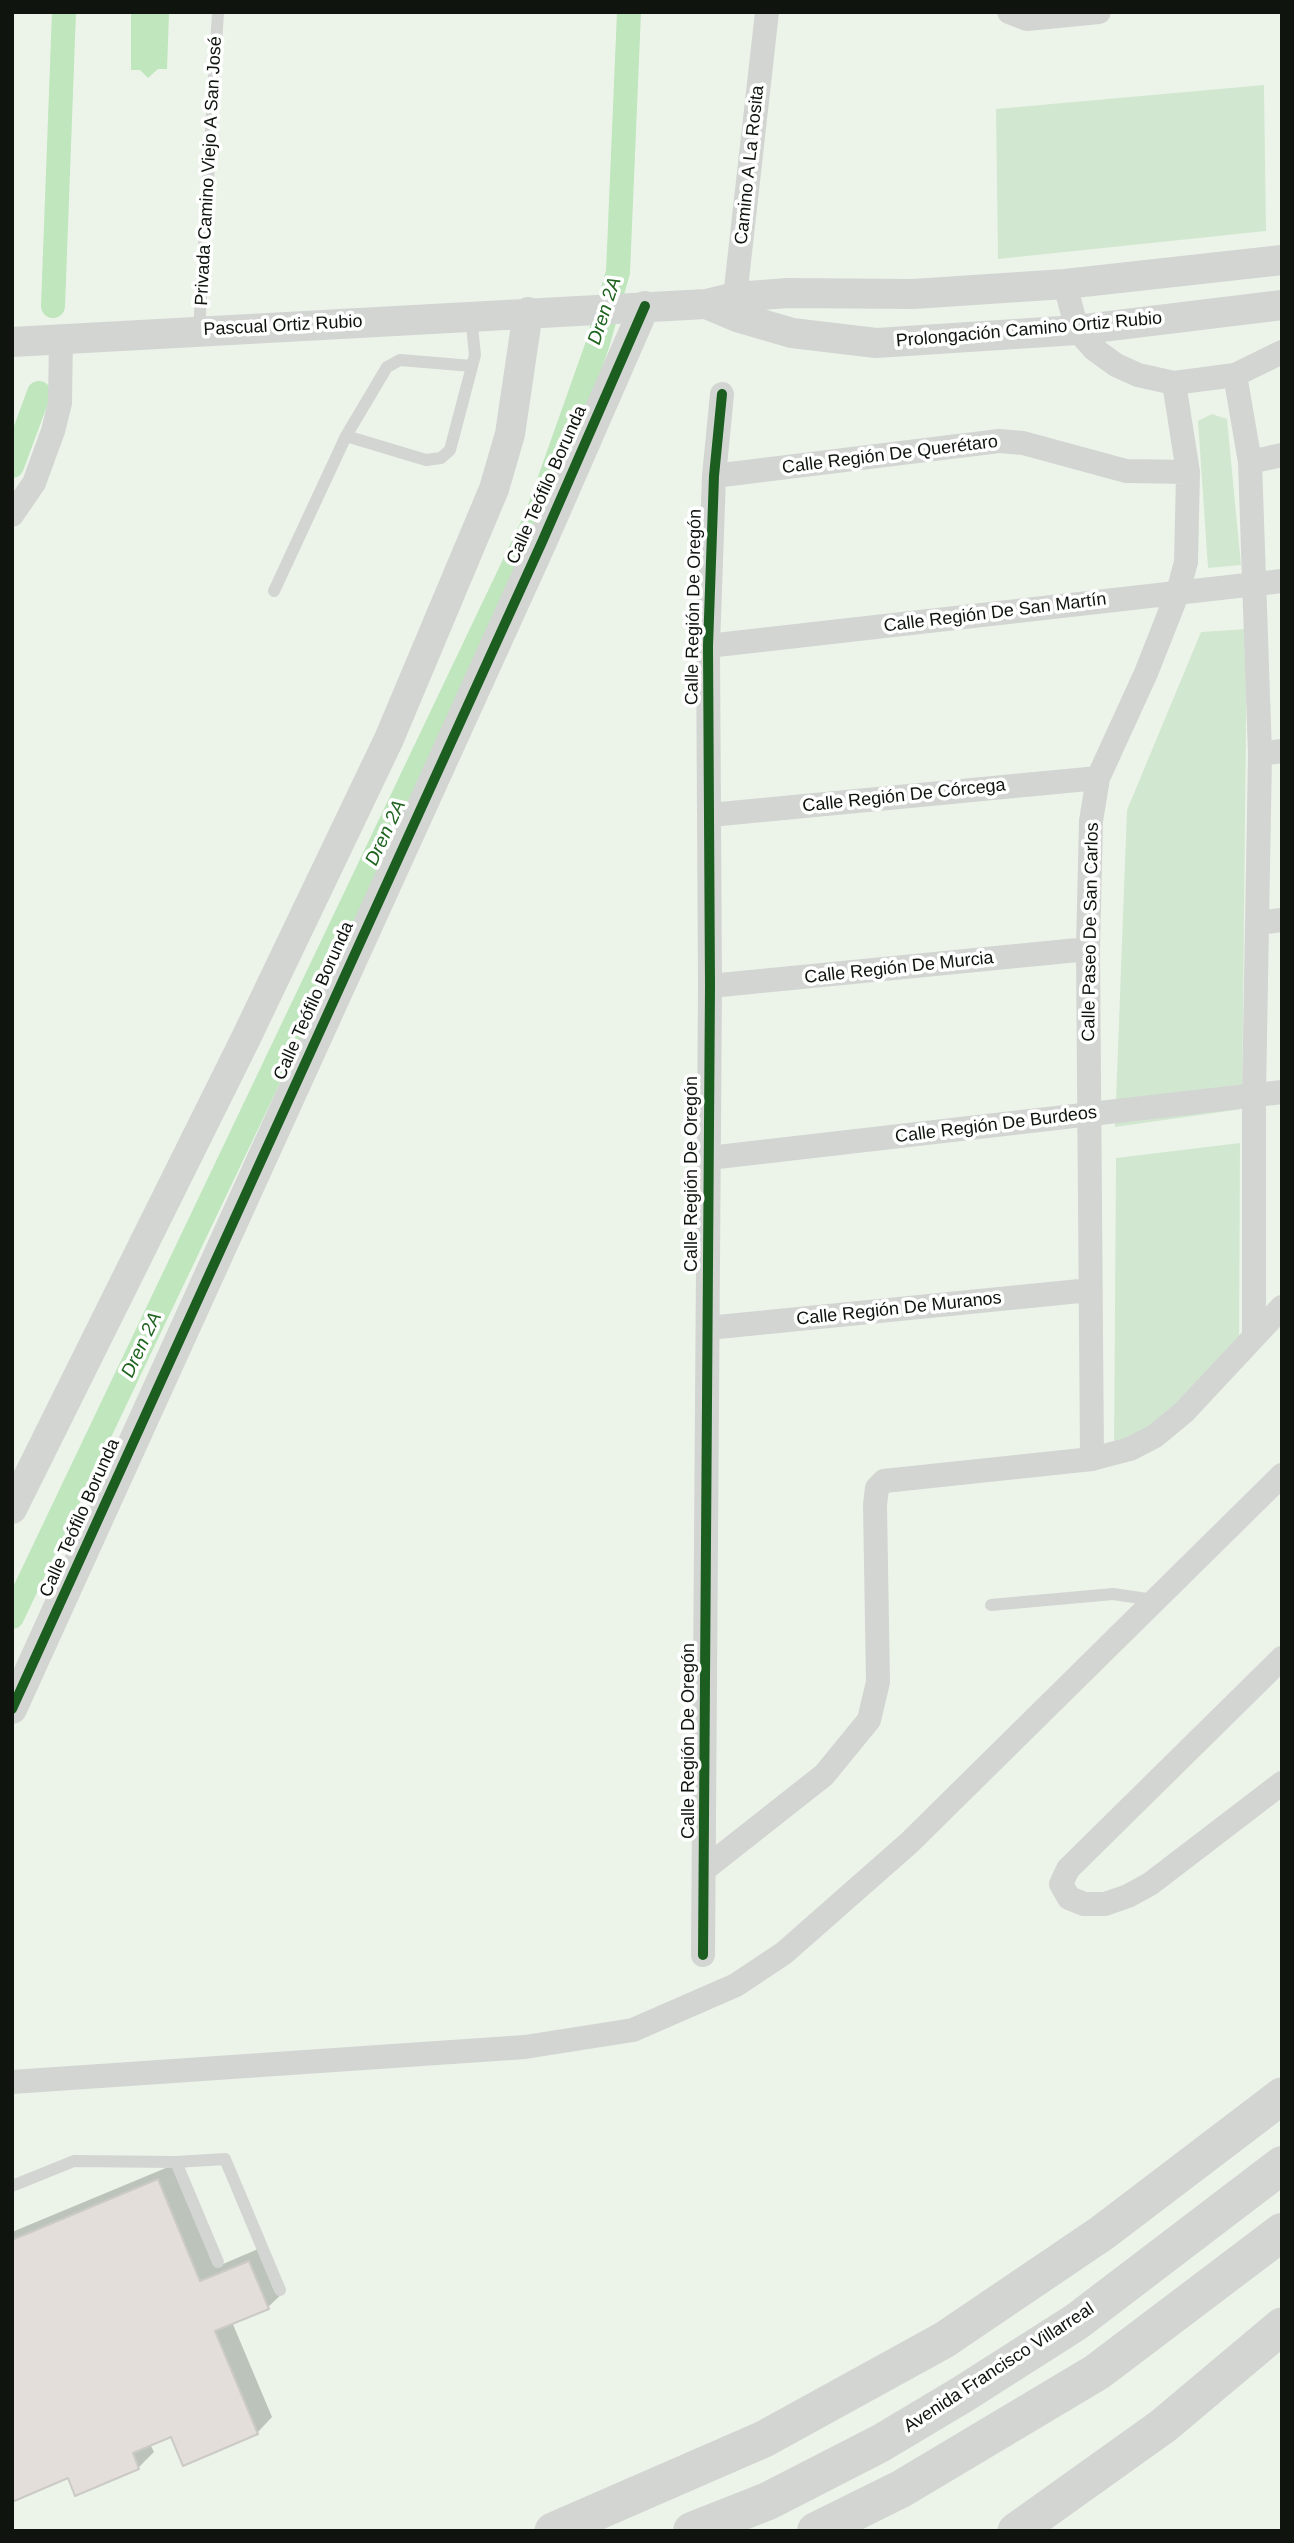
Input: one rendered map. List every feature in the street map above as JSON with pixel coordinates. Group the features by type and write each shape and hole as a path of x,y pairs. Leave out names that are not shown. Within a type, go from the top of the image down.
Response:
{"highway":[{"name":"Avenida Francisco Villarreal","path":"692,2531 768,2501 881,2443 963,2394 1076,2322 1282,2165"},
{"path":"816,2531 912,2483 1097,2372 1282,2232"}],"main road":[{"path":"553,2531 764,2439 944,2340 1102,2233 1282,2096"},
{"path":"1016,2531 1163,2426 1282,2326"}],"street":[{"name":"Camino A La Rosita","path":"736,307 767,12"},
{"path":"1009,12 1027,19 1099,12"},
{"path":"736,307 788,293 914,294 1065,285 1282,260"},
{"path":"1065,285 1077,330 1094,349 1116,365 1138,375 1174,383 1235,375 1282,352"},
{"name":"Pascual Ortiz Rubio","path":"12,342 631,306 706,304"},
{"name":"Prolongación Camino Ortiz Rubio","path":"706,304 736,307 792,333 876,343 1077,330 1282,304"},
{"name":"Calle Teófilo Borunda","path":"12,1709 542,542 631,306"},
{"path":"12,1509 234,1063 394,726 494,489 541,311"},
{"path":"12,515 34,483 50,443 60,403 61,338"},
{"path":"1235,375 1250,462 1256,584 1271,753 1270,921 1254,1095 1254,1335"},
{"name":"Calle Paseo De San Carlos","path":"1092,1459 1088,949 1091,821 1098,778 1146,673 1178,592 1186,562 1189,527 1188,472 1174,383"},
{"name":"Calle Región De Oregón","path":"703,1955 706,1868 710,986 708,646 714,476 722,394"},
{"name":"Calle Región De Querétaro","path":"714,476 999,441 1023,443 1126,471 1188,472"},
{"path":"1250,462 1282,455"},
{"name":"Calle Región De San Martín","path":"708,646 1282,581"},
{"name":"Calle Región De Córcega","path":"710,815 1098,778"},
{"name":"Calle Región De Murcia","path":"710,986 1088,949"},
{"name":"Calle Región De Burdeos","path":"709,1158 1282,1092"},
{"name":"Calle Región De Muranos","path":"708,1328 1090,1290"},
{"path":"706,1868 824,1775 869,1720 878,1682 877,1488 884,1481 1092,1459 1130,1449 1155,1436 1184,1412 1282,1307"},
{"path":"12,2082 525,2047 633,2029 671,2016 736,1985 784,1953 833,1914 1158,1600 1282,1475"},
{"path":"1282,1658 1068,1869 1061,1884 1069,1898 1084,1905 1105,1904 1128,1896 1150,1884 1282,1783"}],"lane":[{"name":"Privada Camino Viejo A San José","path":"200,330 218,12"},
{"path":"346,436 426,460 440,458 450,450 475,355 471,316"},
{"path":"274,591 346,436 392,362 400,360 471,366"},
{"path":"991,1605 1113,1594 1158,1600"},
{"path":"12,2186 74,2161 176,2162 225,2159 280,2290"},
{"path":"176,2162 218,2262"}],"shaded area":[{"path":"131,12 169,14 167,69 158,69 148,78 140,70 131,70"},
{"path":"1264,85 1266,231 998,259 996,109"},
{"path":"1212,414 1227,419 1241,565 1208,568 1198,421"},
{"path":"1247,629 1242,1109 1115,1127 1127,810 1201,632"},
{"path":"1240,1143 1239,1354 1114,1455 1116,1158"}],"building":[{"path":"158,2179 200,2281 249,2261 269,2309 215,2331 258,2434 183,2466 171,2437 133,2453 139,2469 75,2496 68,2478 12,2502 12,2240"}],"waterway":[{"path":"53,306 64,12"},
{"name":"Dren 2A","path":"12,1617 536,518 597,346 618,272 629,12"},
{"path":"12,466 39,393"}],"cycle path":[{"path":"12,1709 542,542 645,306"},
{"path":"703,1955 710,986 708,646 714,476 722,394"}]}
